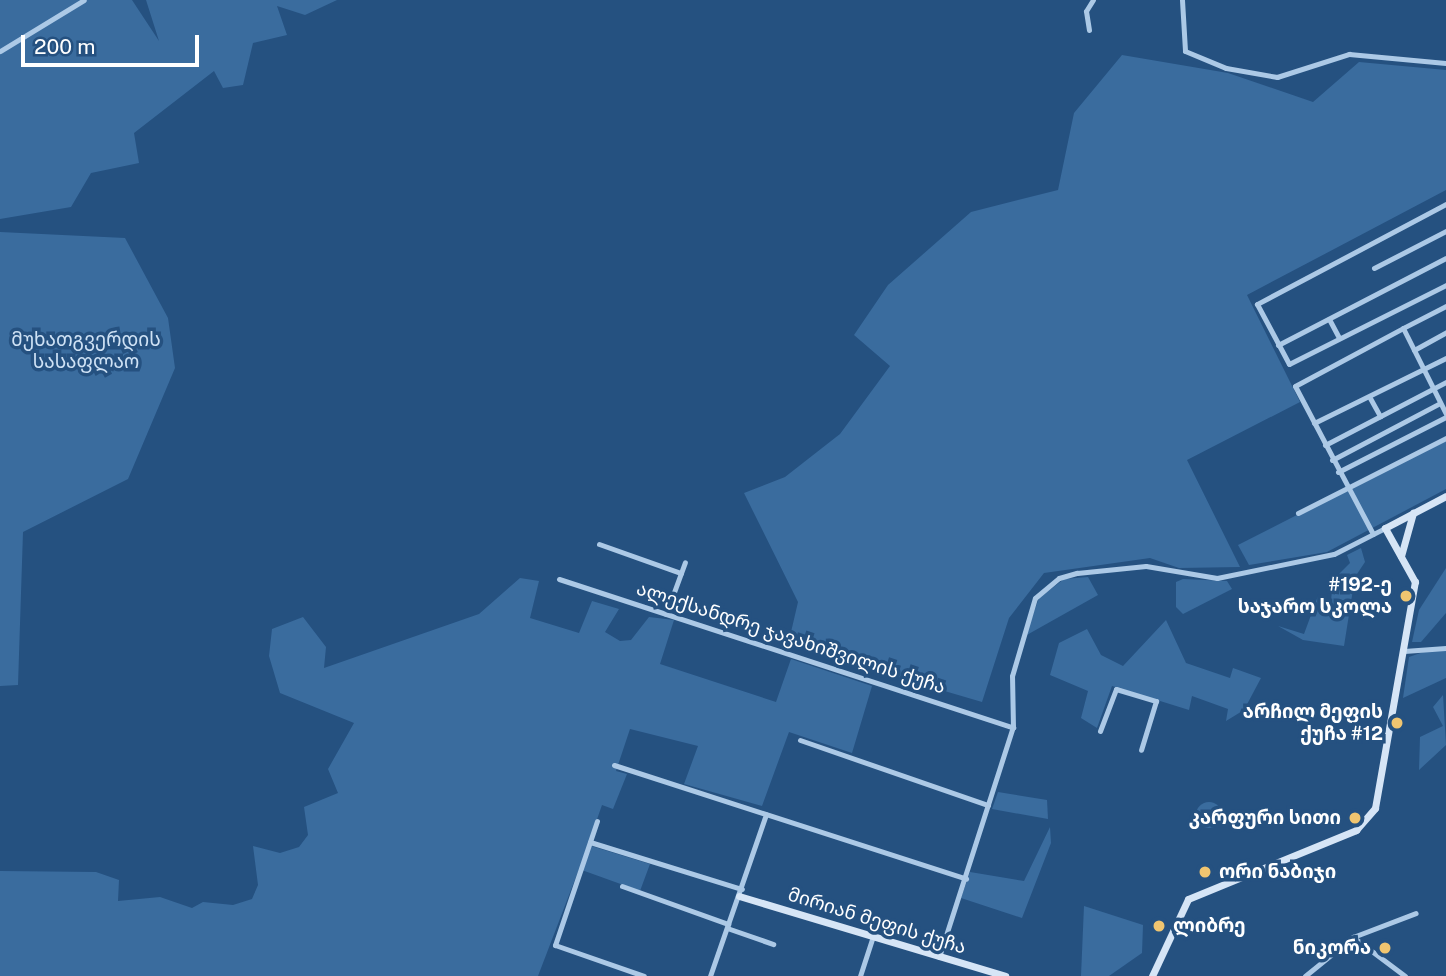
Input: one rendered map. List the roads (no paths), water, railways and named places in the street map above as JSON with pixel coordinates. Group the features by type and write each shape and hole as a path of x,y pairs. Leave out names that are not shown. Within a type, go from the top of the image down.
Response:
{"street":[{"path":"0,51 84,0"},
{"path":"1089,30 1086,11 1093,0"},
{"path":"1182,0 1185,51 1226,68 1277,77 1341,55 1446,63"},
{"path":"1446,205 1261,299 1257,304 1289,364 1446,285"},
{"path":"1374,268 1446,231"},
{"path":"1278,345 1446,258"},
{"path":"1373,534 1346,489 1295,386 1446,306"},
{"path":"1329,319 1339,338"},
{"path":"1338,472 1446,413 1403,328"},
{"path":"1414,350 1446,332"},
{"path":"1314,423 1446,358"},
{"path":"1325,445 1446,382"},
{"path":"1370,397 1380,416"},
{"path":"1332,460 1440,403"},
{"path":"1298,513 1446,438"},
{"path":"939,957 1013,727 1012,676 1035,598 1059,578 1077,573 1157,565 1217,579 1334,554 1446,496"},
{"path":"1401,557 1413,513"},
{"path":"1152,976 1188,899 1356,830 1368,819 1379,798 1415,582 1385,528"},
{"path":"599,544 681,573"},
{"path":"666,614 685,562"},
{"name":"ალექსანდრე ჯავახიშვილის ქუჩა","path":"559,579 1013,727"},
{"path":"1404,651 1446,648"},
{"path":"1100,731 1115,689 1156,701 1141,750"},
{"path":"800,740 988,806"},
{"path":"614,765 966,879"},
{"path":"710,976 766,814"},
{"path":"597,821 555,945 644,976"},
{"path":"590,842 741,892"},
{"path":"622,886 774,944"},
{"name":"მირიან მეფის ქუჩა","path":"741,892 872,938 1005,976"},
{"path":"1305,976 1353,937 1416,913"},
{"path":"1353,937 1405,976"},
{"path":"860,976 872,938"}],"place":[{"name":"#192-ე საჯარო სკოლა","path":"1406,596"},
{"name":"არჩილ მეფის ქუჩა #12","path":"1397,723"},
{"name":"კარფური სითი","path":"1355,818"},
{"name":"ორი ნაბიჯი","path":"1205,872"},
{"name":"ლიბრე","path":"1159,926"},
{"name":"ნიკორა","path":"1385,948"}],"park label":[{"name":"მუხათგვერდის სასაფლაო","path":"86,351"}]}
